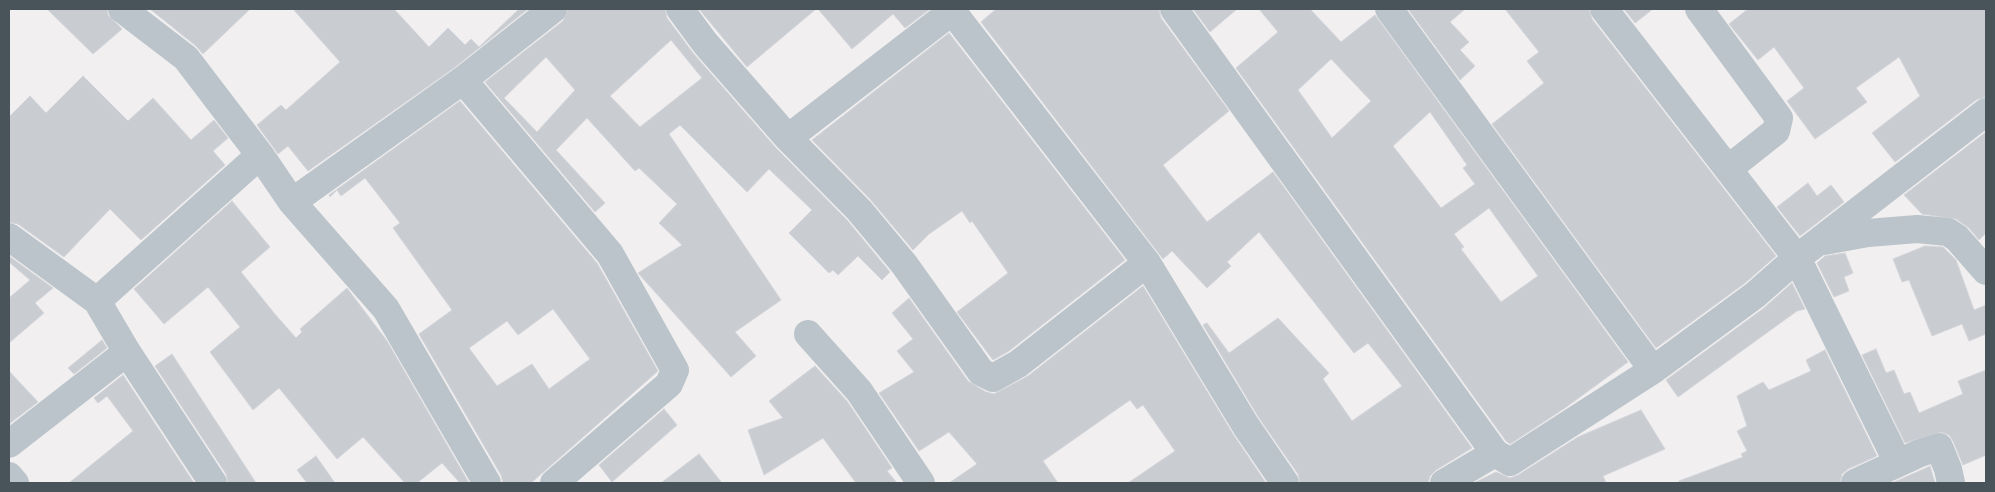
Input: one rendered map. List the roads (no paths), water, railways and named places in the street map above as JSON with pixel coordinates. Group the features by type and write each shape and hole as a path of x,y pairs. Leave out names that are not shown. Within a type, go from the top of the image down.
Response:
{"street":[{"path":"122,9 186,58 260,155 292,202 386,309 487,483"},
{"path":"292,202 463,80 553,9"},
{"path":"680,9 705,43 788,138 859,210 904,264 981,372 993,378 1018,364 1147,262"},
{"path":"1174,9 1507,466"},
{"path":"1389,9 1653,370"},
{"path":"1604,9 1797,258 1898,463"},
{"path":"1699,9 1779,118 1776,131 1728,169"},
{"path":"788,138 953,10 1147,262 1246,426 1285,483"},
{"path":"463,80 610,254 675,370 668,384 554,483"},
{"path":"1444,483 1507,466 1653,370 1755,295 1797,258 1986,112"},
{"path":"97,300 260,155"},
{"path":"1820,242 1868,233 1918,229 1948,232 1957,238 1986,271"},
{"path":"9,237 97,300 127,352 213,483"},
{"path":"808,334 859,391 921,483"},
{"path":"9,444 127,352"},
{"path":"1855,483 1938,447 1948,469 1951,483"},
{"path":"9,476 15,483"}]}
